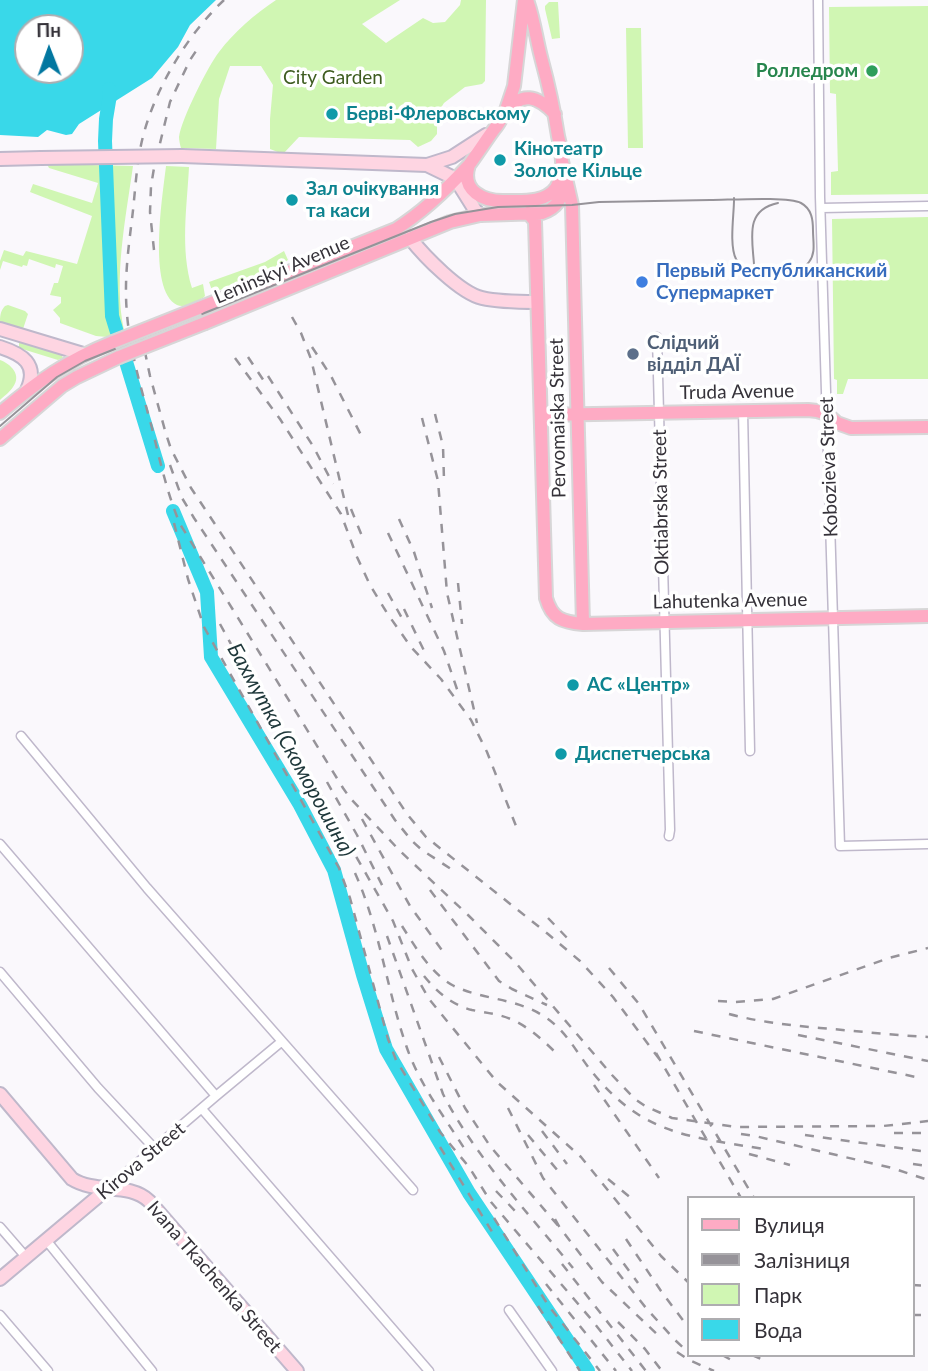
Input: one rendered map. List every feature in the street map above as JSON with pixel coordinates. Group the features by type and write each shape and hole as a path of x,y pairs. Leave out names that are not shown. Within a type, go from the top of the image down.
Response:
{"main road":[{"path":"525,0 533,17 555,114 562,161 561,179 547,196 534,201 497,201 474,192 466,180 469,165 515,102 526,98 537,99 555,114"},
{"path":"496,125 514,86 525,0"},
{"name":"Pervomaiska Street","path":"562,161 572,211 583,624"},
{"name":"Leninskyi Avenue","path":"0,439 62,386 119,357 450,222 480,215 542,213 556,206 563,190 562,161"},
{"name":"Leninskyi Avenue","path":"0,413 27,390 83,354 396,229 414,218 469,165"},
{"name":"Pervomaiska Street","path":"528,213 535,221 546,598"},
{"name":"Truda Avenue","path":"541,415 808,410 827,414 837,423 851,428 928,427"},
{"name":"Lahutenka Avenue","path":"546,598 553,614 568,622 583,624 928,616"}],"street":[{"name":"Kobozieva Street","path":"818,0 821,208 839,846 928,844"},
{"path":"0,159 182,156 427,165 452,157 475,144 496,125"},
{"path":"427,165 456,179 474,192"},
{"path":"427,165 438,178 439,185 432,202"},
{"path":"456,179 480,215"},
{"path":"821,208 928,206"},
{"path":"410,238 468,293 481,298 537,302"},
{"path":"0,329 83,354"},
{"path":"16,334 9,350 27,362 30,369 27,390"},
{"name":"Oktiabrska Street","path":"657,337 670,830 668,836"},
{"path":"743,411 750,751"},
{"path":"20,736 147,888 412,1190"},
{"path":"0,844 216,1096"},
{"path":"0,972 98,1088 155,1149"},
{"name":"Kirova Street","path":"0,1279 281,1042"},
{"name":"Ivana Tkachenka Street","path":"0,1094 72,1179 85,1186 143,1195 297,1371"},
{"path":"202,1109 429,1371"},
{"path":"0,1227 26,1257"},
{"path":"46,1240 152,1371"},
{"path":"509,1310 552,1371"},
{"path":"0,1315 48,1371"}],"green space":[{"name":"City Garden","path":"276,0 400,0 362,24 386,43 423,18 433,23 445,22 460,5 461,0 486,0 485,81 465,87 444,103 437,114 437,134 431,141 418,147 410,140 299,137 283,154 270,149 273,85 261,66 230,66 219,99 216,149 181,148 179,137 185,119 214,59 238,30"},
{"path":"549,2 558,2 560,38 552,39 545,9"},
{"path":"928,6 928,194 831,195 831,172 838,171 836,94 830,93 829,7"},
{"path":"626,28 641,28 643,148 628,148"},
{"path":"47,164 133,166 120,269 124,330 107,337 96,336 60,323 60,318 53,310 61,303 61,297 50,295 54,283 58,283 63,266 56,264 55,268 29,259 27,266 22,267 3,261 0,270 4,250 23,256 26,251 77,264 92,216 30,192 33,184 92,203 98,183 49,168"},
{"path":"166,166 189,167 186,258 192,288 203,284 205,296 183,306 177,305 168,296 162,281 159,240"},
{"path":"928,217 928,379 848,379 843,394 837,394 837,380 834,379 832,219"},
{"path":"284,251 288,260 282,264 213,293 209,282 265,262"},
{"path":"8,305 28,314 23,329 0,323 2,310"},
{"path":"22,341 61,354 63,358 58,360 19,348"},
{"path":"0,360 11,367 16,378 12,389 0,400"}],"water":[{"path":"0,0 216,0 190,25 178,47 152,78 79,124 72,134 47,130 38,137 0,135"}],"waterway":[{"name":"Бахмутка (Скоморошина)","path":"109,89 105,141 112,316 158,466"},
{"name":"Бахмутка (Скоморошина)","path":"173,511 207,592 211,657 300,805 334,870 386,1049 469,1193 588,1371"}],"tram line":[{"path":"0,426 57,377 85,361 455,214 498,207 599,202 730,199 744,199 758,199 794,201 805,205 812,219 814,247 809,262 797,269 770,273 754,271 741,265 736,259 733,246 732,230 734,206 734,200 734,198"},
{"path":"754,264 752,235 755,218 767,207 778,203"}],"railway":[{"path":"224,0 210,14 172,66 146,125 138,163 128,255 126,302 131,343 161,465 180,524 343,788 400,851 515,962 612,1075 645,1106 672,1118 737,1127 883,1126 928,1121"},
{"path":"154,250 150,212 154,168 170,102 198,48"},
{"path":"292,317 311,359 348,515"},
{"path":"141,333 166,434 191,488 407,814 426,837 580,961 613,997 660,1060"},
{"path":"312,347 331,376 361,435"},
{"path":"248,357 268,387"},
{"path":"235,358 280,419 341,514 370,585 387,613 411,647 441,679 471,720 487,752 516,826"},
{"path":"268,376 313,446 333,484"},
{"path":"435,414 443,446 444,480"},
{"path":"422,418 438,481 447,593 477,723"},
{"path":"170,465 182,498 194,518 395,820 422,850 454,871"},
{"path":"351,509 364,541"},
{"path":"399,519 414,552 432,608"},
{"path":"174,523 204,627 339,868 396,1060 440,1132 469,1167 491,1202 632,1371"},
{"path":"388,533 444,651 459,695"},
{"path":"458,583 462,624"},
{"path":"388,593 403,620"},
{"path":"404,609 427,657"},
{"path":"220,624 266,708 298,755 393,921 412,969 429,999 497,1082 581,1157 661,1256 687,1281"},
{"path":"327,782 383,887"},
{"path":"362,819 410,906 444,953"},
{"path":"355,873 371,916 412,1062 466,1151"},
{"path":"430,890 499,981 547,1005"},
{"path":"548,918 571,942"},
{"path":"402,926 425,960 446,981 465,991 523,1006 553,1023 612,1094 650,1121 691,1136 764,1149"},
{"path":"387,936 443,1094 470,1139 503,1184 573,1268"},
{"path":"718,1001 773,999 889,958 928,948"},
{"path":"609,968 639,1004 753,1196"},
{"path":"424,976 451,1001 465,1008 515,1021 538,1036 558,1055"},
{"path":"729,1014 785,1024 928,1037"},
{"path":"694,1031 916,1077"},
{"path":"798,1035 928,1061"},
{"path":"656,1053 740,1196"},
{"path":"439,1057 465,1108 490,1146 560,1228"},
{"path":"594,1085 659,1178"},
{"path":"508,1108 543,1178 646,1308 687,1351"},
{"path":"542,1131 567,1164"},
{"path":"894,1133 928,1133"},
{"path":"741,1134 892,1168 928,1180"},
{"path":"528,1135 558,1171"},
{"path":"805,1135 928,1152"},
{"path":"440,1147 494,1235"},
{"path":"749,1154 790,1165"},
{"path":"913,1164 928,1166"},
{"path":"608,1179 631,1198"},
{"path":"496,1191 518,1214"},
{"path":"494,1218 548,1305 600,1371"},
{"path":"555,1219 602,1282 660,1337"},
{"path":"626,1239 687,1326"},
{"path":"613,1249 638,1283"},
{"path":"562,1264 646,1371"},
{"path":"546,1284 616,1371"},
{"path":"914,1285 928,1286"},
{"path":"538,1306 580,1371"},
{"path":"914,1315 928,1315"},
{"path":"618,1322 662,1371"},
{"path":"677,1352 714,1371"},
{"path":"726,1357 735,1362"},
{"path":"757,1357 766,1361"}],"place":[{"name":"Ролледром","path":"872,71"},
{"name":"Берві-Флеровському","path":"332,114"},
{"name":"Кінотеатр Золоте Кільце","path":"500,160"},
{"name":"Зал очікування та каси","path":"292,200"},
{"name":"Первый Республиканский Супермаркет","path":"642,282"},
{"name":"Слідчий відділ ДАЇ","path":"633,354"},
{"name":"АС «Центр»","path":"573,685"},
{"name":"Диспетчерська","path":"561,754"}]}
